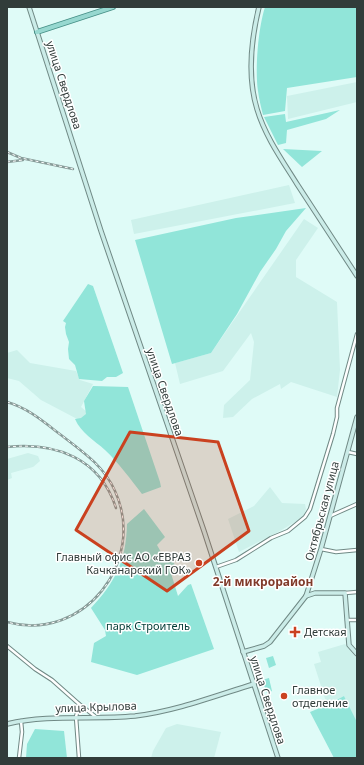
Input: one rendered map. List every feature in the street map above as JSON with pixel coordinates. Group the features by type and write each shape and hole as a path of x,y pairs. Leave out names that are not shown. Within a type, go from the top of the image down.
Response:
{"main road":[{"name":"улица Свердлова","path":"29,7 101,231 278,758"},
{"path":"37,32 113,7"},
{"path":"259,7 254,26 251,70 253,91 261,120 277,152 357,276"},
{"name":"Октябрьская улица","path":"243,652 264,646 270,642 306,596 321,549 357,417"},
{"path":"306,596 315,593 345,592 349,644 357,654"},
{"name":"улица Крылова","path":"7,724 21,720 41,718 125,717 154,713 181,707 254,684"}],"street":[{"path":"215,567 236,560 271,538 288,531 301,521 310,509 333,434 337,417 337,408 357,334"},
{"path":"347,452 357,454"},
{"path":"330,517 357,504"},
{"path":"321,549 336,552 357,550"},
{"path":"345,592 357,592"},
{"path":"346,620 357,620"},
{"path":"7,646 35,669 57,684 96,717"},
{"path":"79,704 76,717 79,758"},
{"path":"20,758 22,732 21,720"}],"highlighted area":[{"path":"130,432 218,442 249,531 167,591 76,530"}],"shaded area":[{"path":"357,82 357,102 288,119 287,96"},
{"path":"289,185 295,203 134,234 131,220"},
{"path":"304,219 318,228 296,260 296,277 337,302 340,370 337,397 291,382 281,389 280,384 252,399 233,417 223,418 224,405 250,380 254,342 251,333 223,371 180,384 175,363 211,353"},
{"path":"17,350 30,363 76,371 80,380 93,384 81,407 88,413 81,421 41,400 19,381 7,378 7,353"},
{"path":"28,453 38,456 40,461 33,467 11,473 12,478 7,480 7,459"},
{"path":"270,487 282,503 305,504 306,509 303,517 280,531 239,552 228,519 254,506"},
{"path":"345,644 357,659 357,722 344,696 327,705 314,664 321,662 318,652"},
{"path":"177,724 221,732 214,758 151,758 153,751 166,728"}],"green space":[{"path":"265,7 357,7 357,77 287,88 285,111 263,115 258,94 257,71 259,37"},
{"path":"340,110 326,119 287,130 286,143 278,145 264,117 285,114 286,122"},
{"path":"283,149 322,151 302,167"},
{"path":"306,208 286,231 260,272 237,314 211,353 172,364 135,240 236,218"},
{"path":"88,284 93,286 123,373 116,377 107,377 102,381 79,379 75,365 69,359 69,342 66,334 66,323 63,321"},
{"path":"93,386 128,387 161,487 142,494 115,460 84,432 78,424 75,419 81,418 86,414 84,401"},
{"name":"парк Строитель","path":"144,509 165,537 157,545 162,554 170,556 175,565 170,570 178,596 188,585 191,584 214,649 137,675 91,662 94,643 106,636 105,630 91,608 107,589 118,570 122,560 127,524"},
{"path":"273,656 276,665 269,668 266,658"},
{"path":"269,678 272,691 267,693 262,680"},
{"path":"344,696 357,722 357,758 334,758 310,712"},
{"path":"35,729 64,731 67,758 26,758 27,744"}],"railway":[{"path":"7,152 21,158 73,169"},
{"path":"7,162 23,160"},
{"path":"7,402 36,416 92,460 105,474 115,491 123,518 122,544 115,569 102,591 83,608 61,620 35,625 7,622"},
{"path":"7,447 42,447 59,451 74,457 87,465 99,477 109,491 116,508"}],"place":[{"name":"Главный офис АО «ЕВРАЗ Качканарский ГОК»","path":"199,563"},
{"name":"Детская","path":"295,632"},
{"name":"Главное отделение","path":"284,696"}],"district":[{"name":"2-й микрорайон","path":"263,582"}]}
